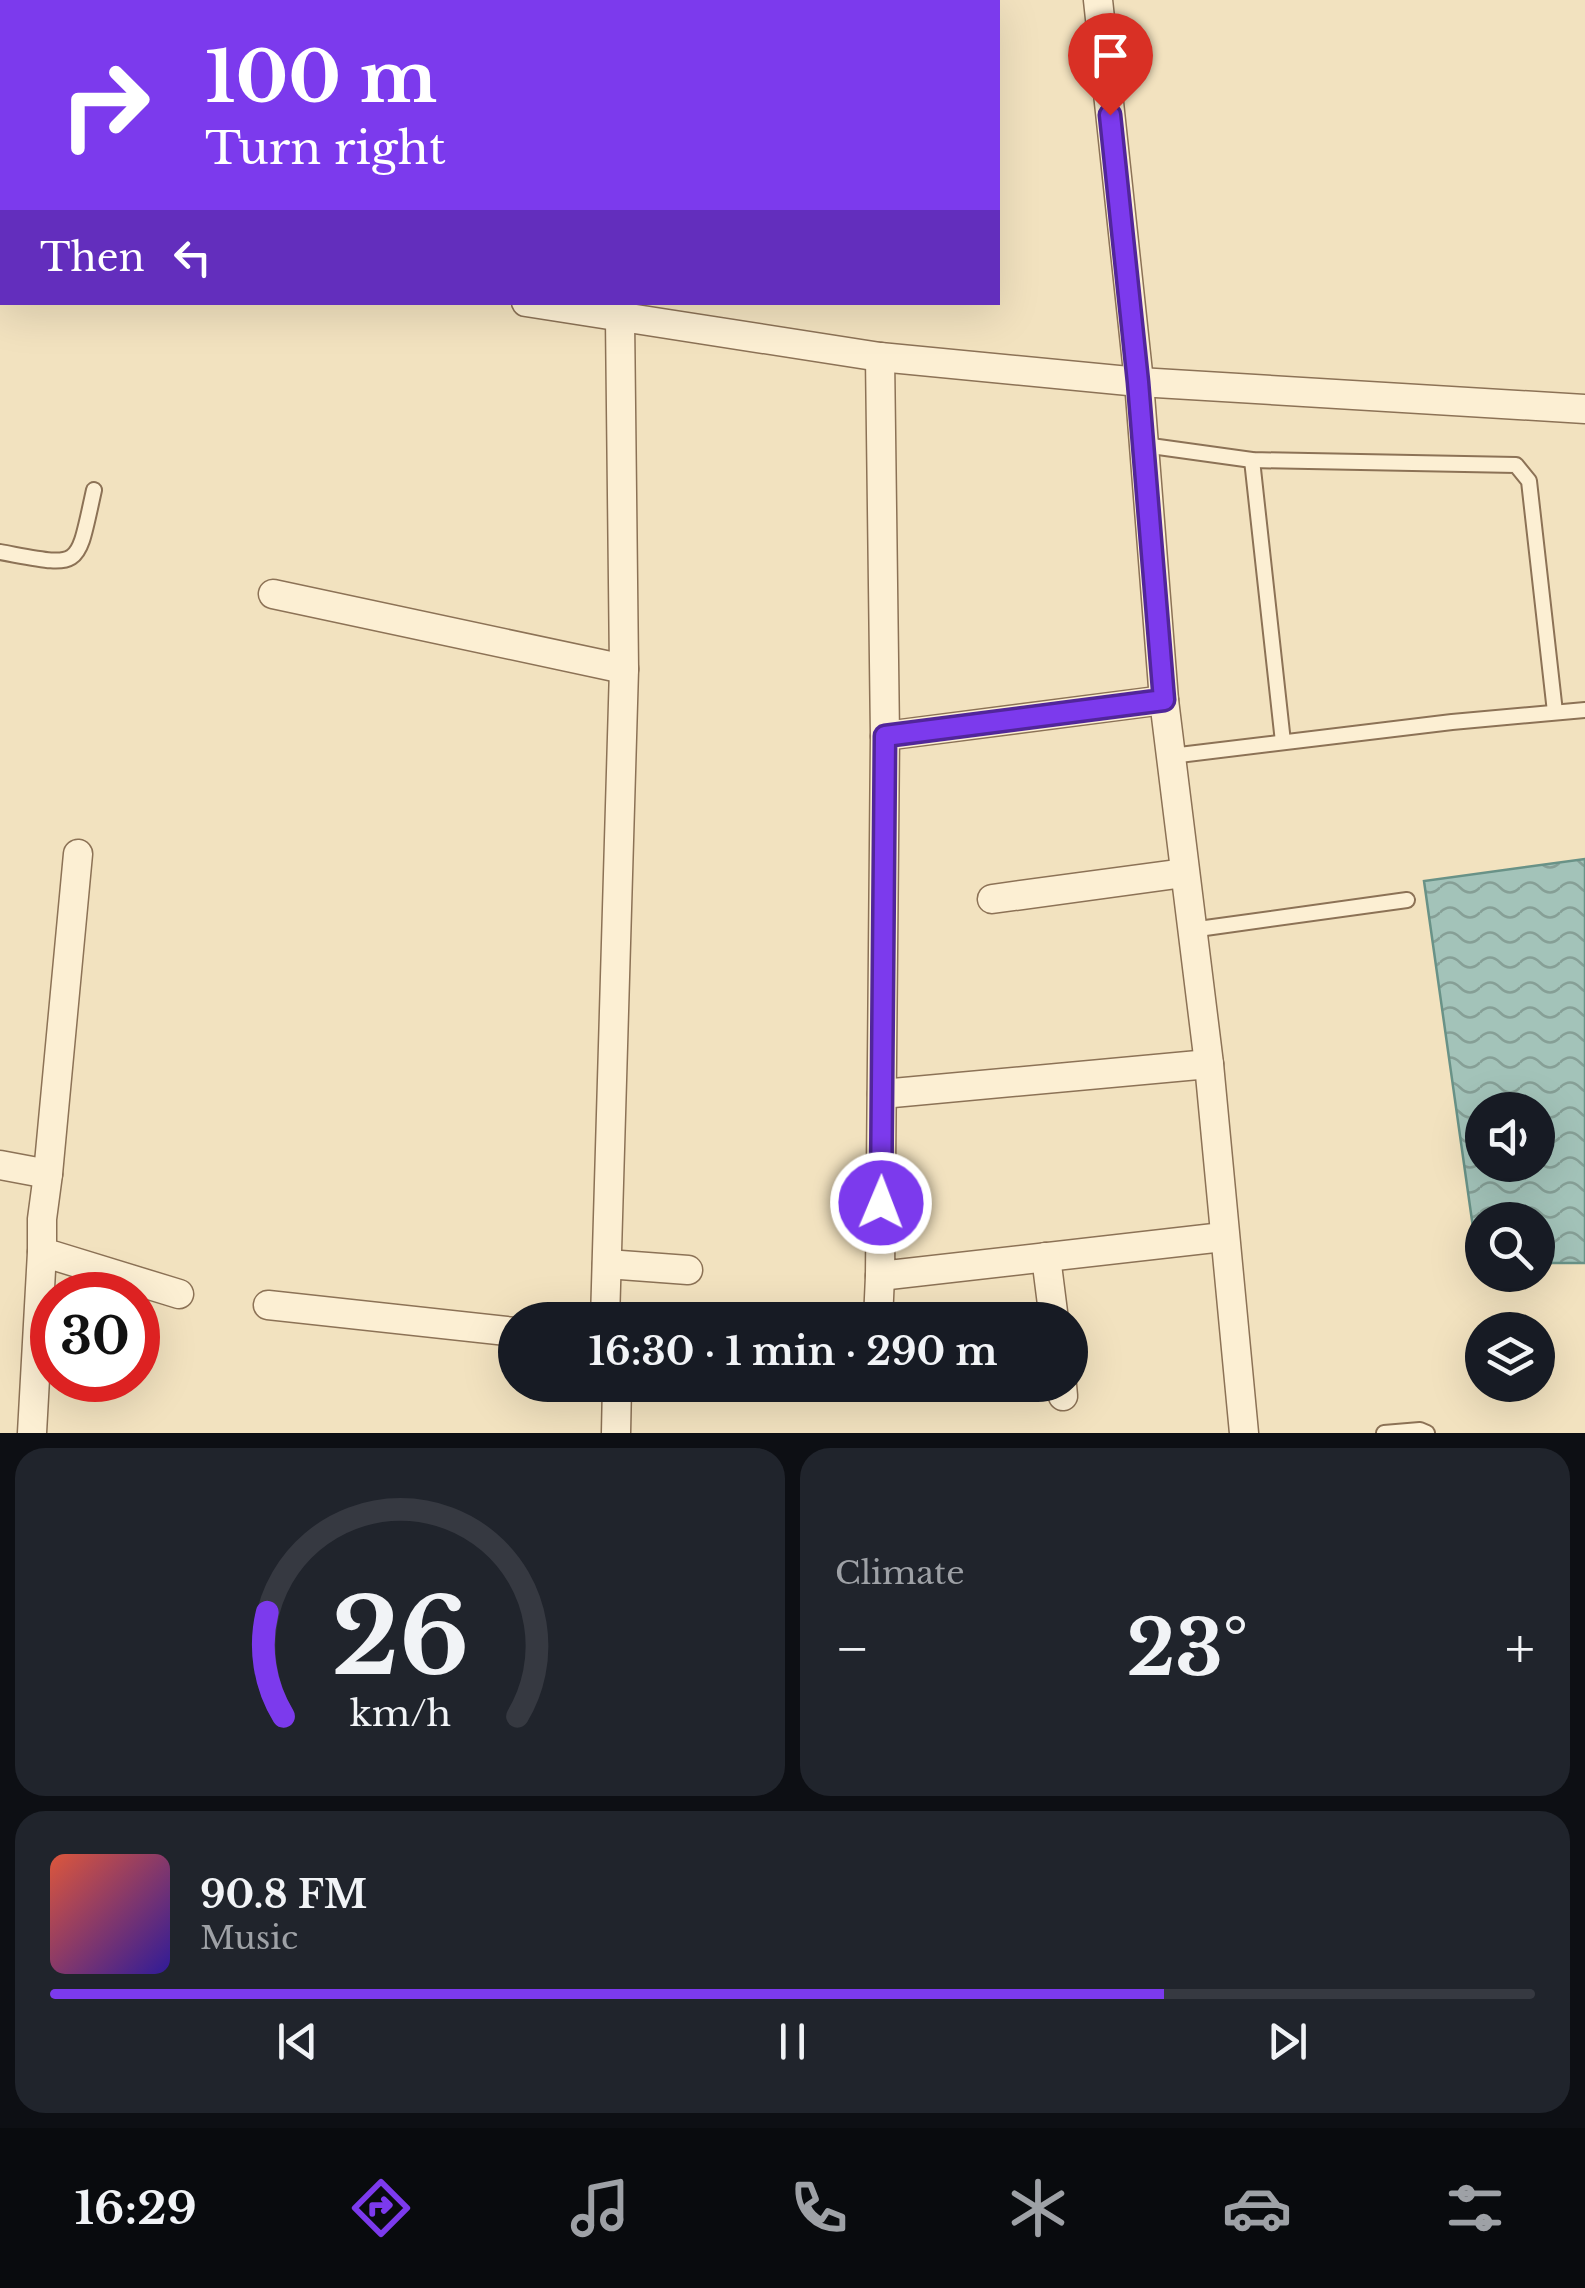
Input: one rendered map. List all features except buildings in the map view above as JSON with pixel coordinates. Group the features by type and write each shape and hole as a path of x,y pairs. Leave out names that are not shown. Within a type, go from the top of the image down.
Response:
{"street":[{"path":"1098,0 1138,382 1164,700 1208,1064 1244,1433"},
{"path":"543,305 880,356 1138,382 1585,409"},
{"path":"606,1302 624,669 620,319"},
{"path":"879,1302 885,736 880,356"},
{"path":"272,594 624,669"},
{"path":"885,736 1164,700"},
{"path":"32,1433 42,1218 78,854"},
{"path":"992,899 1184,873"},
{"path":"882,1094 1208,1064"},
{"path":"0,1164 48,1174"},
{"path":"880,1276 1223,1238"},
{"path":"42,1252 179,1294"},
{"path":"1046,1257 1052,1302"},
{"path":"607,1264 688,1270"},
{"path":"268,1304 498,1330"},
{"path":"616,1402 616,1433"}],"lane":[{"path":"1144,446 1252,460 1516,466 1528,481 1555,712"},
{"path":"1252,460 1282,742"},
{"path":"0,552 52,562 69,561 80,551 94,490"},
{"path":"1171,756 1585,710"},
{"path":"1191,930 1407,900"},
{"path":"1384,1433 1427,1433"}],"water":[{"path":"1585,859 1585,1263 1555,1263 1555,1202 1469,1202 1467,1182 1555,1182 1555,1092 1465,1092 1465,1171 1424,881"}],"route":[{"path":"881,1203 885,736 1164,700 1138,382 1110,115"}]}
